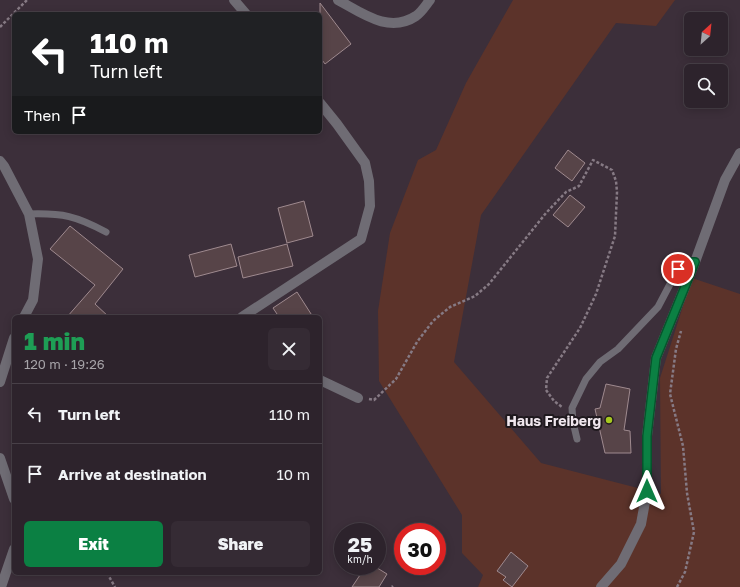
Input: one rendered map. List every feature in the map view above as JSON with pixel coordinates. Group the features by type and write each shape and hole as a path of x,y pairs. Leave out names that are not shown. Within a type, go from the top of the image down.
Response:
{"street":[{"path":"234,0 244,12"},
{"path":"338,0 381,22 398,24 416,16 430,0"},
{"path":"245,315 361,239 370,206 369,181 365,163 338,124 322,105"},
{"path":"601,587 621,564 641,524 647,491 647,436 656,358 695,262 725,180 740,153"},
{"path":"0,161 29,214 38,258 32,300 25,315"},
{"path":"0,382 12,344"},
{"path":"322,381 358,398"},
{"path":"0,458 12,492"},
{"path":"1,587 12,555"}],"lane":[{"path":"29,214 66,215 83,220 106,232"},
{"path":"577,439 573,422 572,408 586,380 600,362 618,349 658,308 678,269 685,262 695,262"}],"path":[{"path":"15,12 27,0"},
{"path":"0,27 12,15"},
{"path":"358,398 374,400 396,379 417,342 434,321 450,307 475,296 489,284 546,213 566,192 579,186 593,160 612,170 616,181 615,236 596,294 580,328 547,378 546,390 561,407 572,408"},
{"path":"677,587 685,572 694,532 687,493 683,446 670,394 676,349 683,324"},
{"path":"108,575 115,587"}],"shaded area":[{"path":"513,0 675,0 656,26 616,23 481,215 454,362 541,463 661,494 660,378 692,278 740,294 740,587 478,587 483,575 462,553 462,515 379,381 378,311 390,233 418,160 436,150 466,83"}],"building":[{"path":"320,3 351,44 325,64 322,60 322,12 320,12"},
{"path":"568,150 585,163 572,181 555,168"},
{"path":"570,195 585,207 568,227 553,215"},
{"path":"304,201 313,236 287,243 278,208"},
{"path":"70,226 123,269 95,304 107,315 69,315 95,285 50,249"},
{"path":"231,244 237,266 195,277 189,255"},
{"path":"287,244 293,266 243,278 238,257"},
{"path":"297,292 312,315 278,315 273,308"},
{"name":"Haus Freiberg","path":"606,384 630,389 624,430 630,431 631,453 605,453 595,409 600,408"},
{"path":"511,552 528,566 512,587 503,580 506,577 497,571"},
{"path":"387,574 379,587 352,587 360,575"}],"place":[{"name":"Haus Freiberg","path":"609,420"}],"route":[{"path":"647,491 647,436 656,358 695,262 685,262 678,269"}]}
